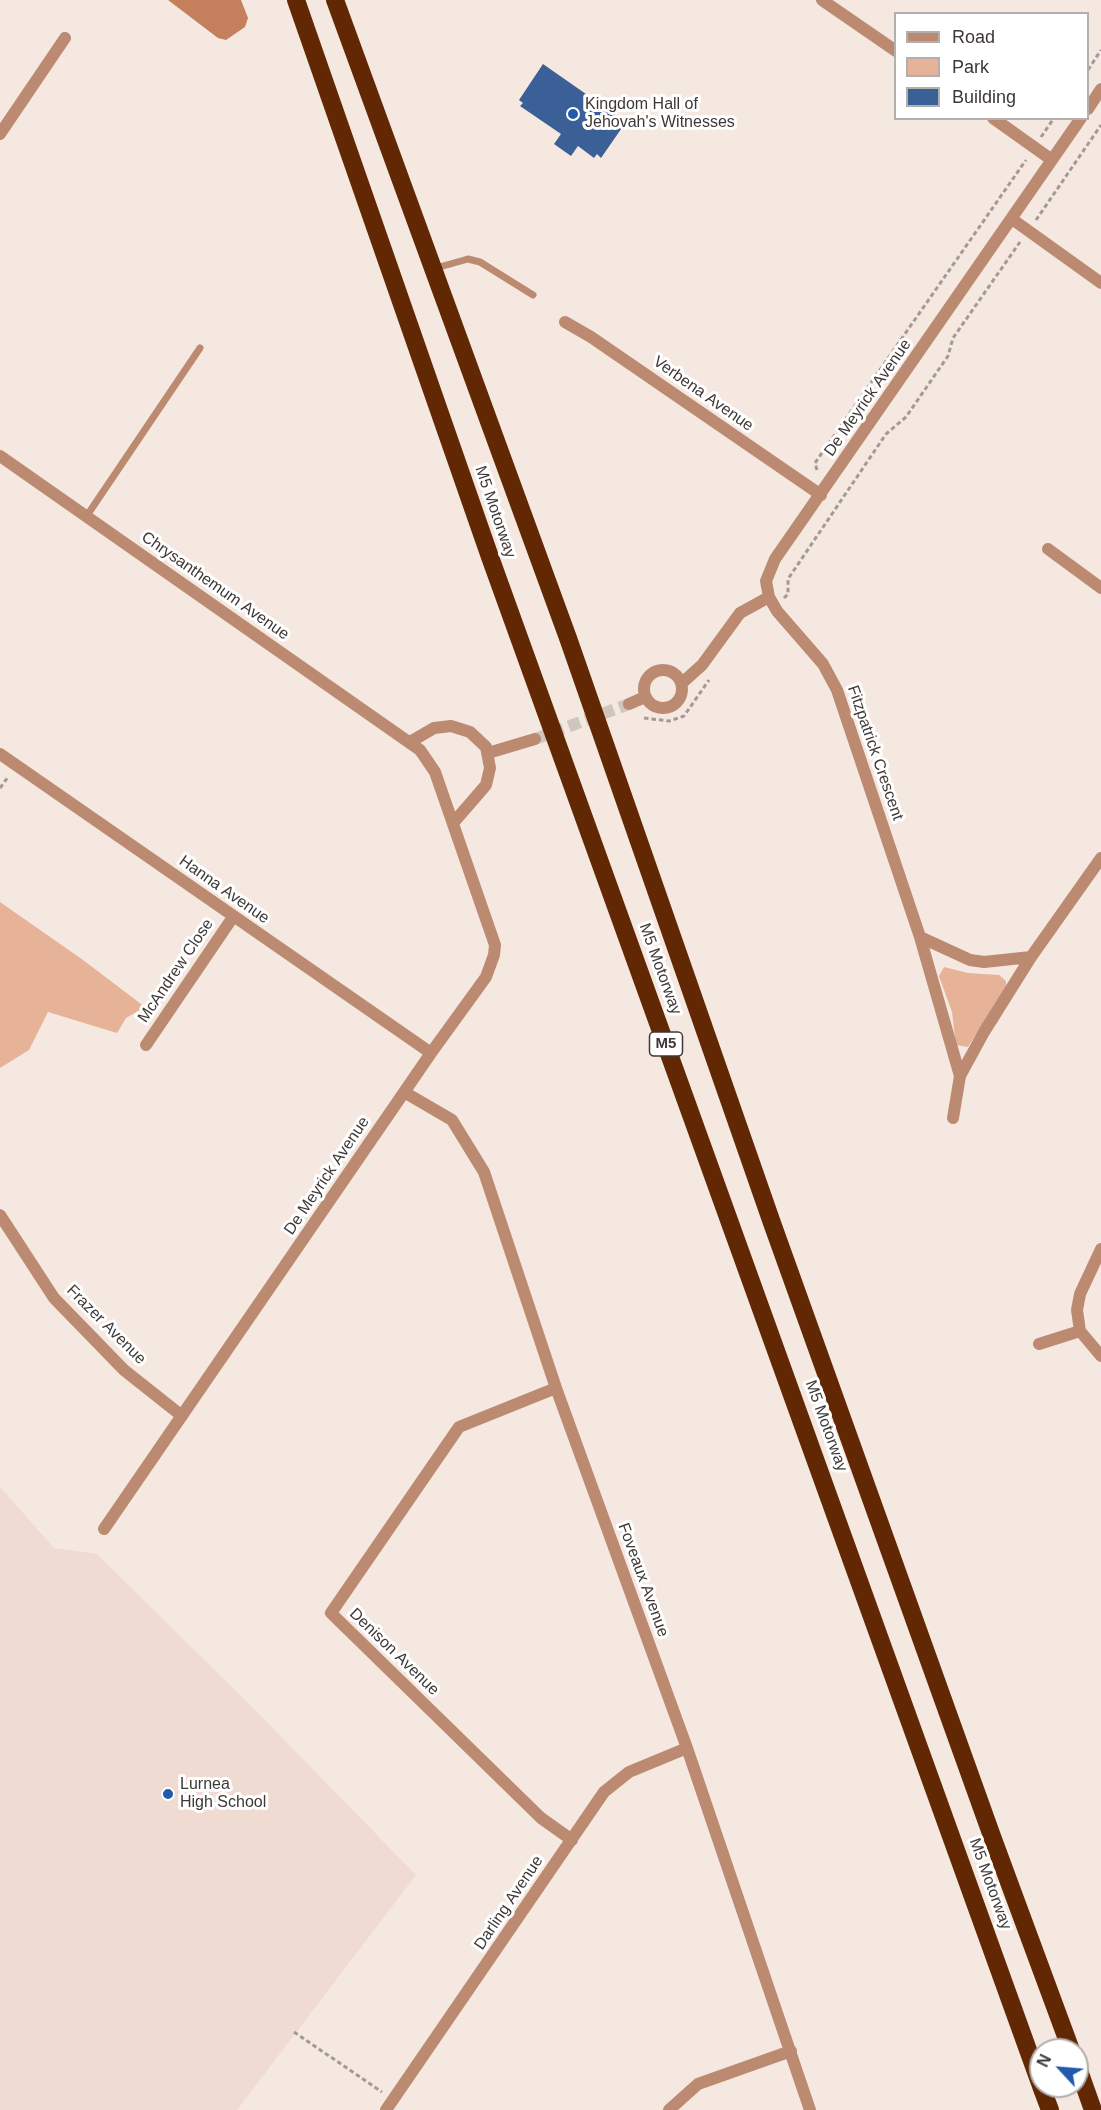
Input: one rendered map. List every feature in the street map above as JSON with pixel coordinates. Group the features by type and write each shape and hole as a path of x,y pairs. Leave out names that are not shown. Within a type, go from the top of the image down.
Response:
{"highway":[{"name":"M5 Motorway","path":"296,0 490,557 1029,2053"},
{"name":"M5 Motorway","path":"335,0 568,638 776,1234 1067,2038"}],"street":[{"path":"822,0 894,50"},
{"path":"0,134 65,38"},
{"path":"1089,107 1101,89"},
{"path":"996,120 1052,160"},
{"name":"De Meyrick Avenue","path":"768,597 766,581 771,566 1079,120"},
{"path":"1011,219 1101,284"},
{"name":"Verbena Avenue","path":"565,322 591,337 821,495"},
{"name":"Chrysanthemum Avenue","path":"0,456 410,742 425,755 435,772"},
{"path":"1048,549 1101,588"},
{"path":"682,683 669,670 656,671 647,679 645,697 648,702 660,709 673,706 681,696 682,683 702,665 740,613 768,597"},
{"name":"Fitzpatrick Crescent","path":"768,597 777,611 823,664 837,690 920,937 960,1076"},
{"path":"629,704 645,697"},
{"path":"410,742 434,728 451,726 464,729 475,736 488,753 490,768 486,785 454,822"},
{"path":"488,753 535,739"},
{"name":"Hanna Avenue","path":"0,754 430,1053"},
{"name":"De Meyrick Avenue","path":"104,1529 430,1053 486,977 495,955 494,936 435,772"},
{"name":"Fitzpatrick Crescent","path":"953,1118 960,1076 984,1032 1031,957 1101,858"},
{"name":"McAndrew Close","path":"146,1045 234,917"},
{"path":"920,937 970,960 984,962 1031,957"},
{"name":"Foveaux Avenue","path":"404,1092 453,1120 484,1172 556,1388 687,1748 810,2110"},
{"name":"Frazer Avenue","path":"0,1215 54,1299 124,1370 182,1416"},
{"path":"1101,1249 1080,1294 1077,1310 1080,1331 1101,1356"},
{"path":"1039,1344 1080,1331"},
{"name":"Denison Avenue","path":"556,1388 459,1427 331,1613 541,1818 572,1840"},
{"name":"Darling Avenue","path":"390,2105 604,1792 616,1780 629,1772 687,1748"},
{"path":"669,2110 698,2084 791,2051"}],"lane":[{"path":"433,269 468,260 480,262 533,295"},
{"path":"86,517 200,348"}],"path":[{"path":"1089,68 1101,50"},
{"name":"De Meyrick Avenue","path":"818,470 816,463 1053,120"},
{"path":"784,598 788,594 788,579 886,434 906,417 948,356 953,338"},
{"path":"294,2032 390,2105"}],"shaded area":[{"path":"168,0 241,0 248,18 245,27 226,40 218,38"},
{"name":"Lurnea High School","path":"0,1487 54,1548 97,1554 258,1713 416,1875 237,2110 0,2110"}],"green space":[{"path":"0,902 145,1007 126,1018 117,1033 48,1012 29,1050 0,1068"},
{"path":"944,967 968,973 999,975 1006,981 1006,986 968,1047 956,1045 952,1012 939,976"}],"building":[{"name":"Kingdom Hall of Jehovah's Witnesses","path":"543,64 626,122 601,158 597,154 594,158 578,146 571,156 554,144 561,134 520,106 523,103 519,100"}],"tunnel":[{"path":"535,739 629,704"}],"place":[{"name":"Kingdom Hall of Jehovah's Witnesses","path":"573,114"},
{"name":"Lurnea High School","path":"168,1794"}]}
